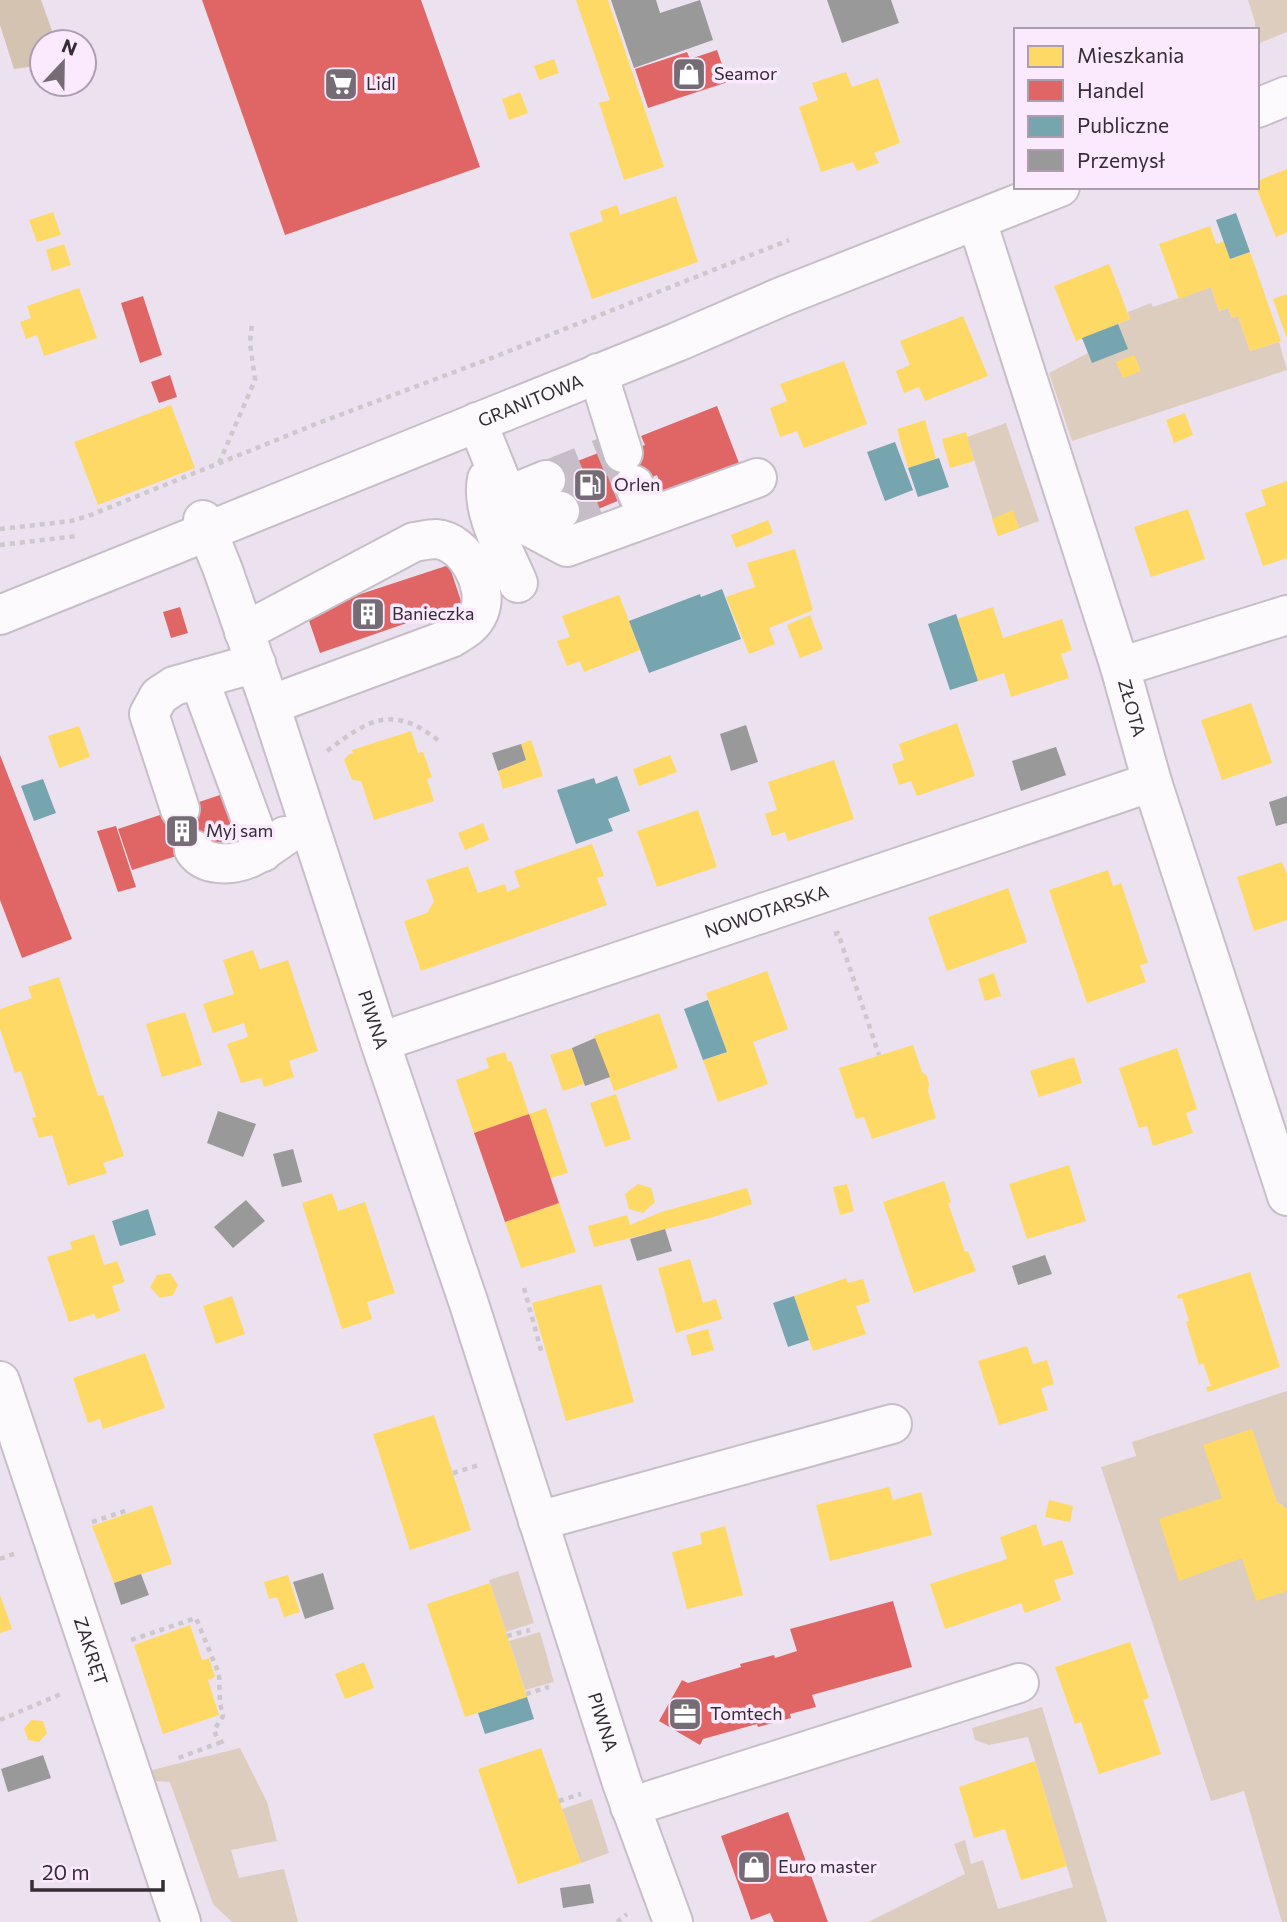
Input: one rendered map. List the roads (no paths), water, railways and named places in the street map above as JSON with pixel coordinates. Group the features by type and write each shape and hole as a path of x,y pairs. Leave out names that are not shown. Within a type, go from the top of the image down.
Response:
{"street":[{"path":"1259,107 1287,96"},
{"name":"GRANITOWA","path":"0,615 206,525 477,422 781,297 1055,189"},
{"name":"ZŁOTA","path":"977,221 1120,667 1152,782 1287,1196"},
{"path":"598,373 627,472"},
{"path":"477,422 515,510 567,547 627,472"},
{"path":"494,460 486,483 489,515 518,583"},
{"path":"627,472 757,478"},
{"path":"515,510 553,495"},
{"name":"PIWNA","path":"206,525 270,705 469,1304 630,1807 673,1922"},
{"path":"180,809 149,715 159,696 174,686 199,679 414,542 438,539 461,550 473,567 482,588 480,611 469,628 451,638 270,705"},
{"path":"1120,667 1287,615"},
{"path":"199,679 263,852"},
{"name":"NOWOTARSKA","path":"380,1042 1152,782"},
{"path":"194,850 207,862 231,864 254,858 285,836 311,828"},
{"name":"ZAKRĘT","path":"0,1381 181,1922"},
{"path":"538,1521 892,1424"},
{"path":"630,1807 1019,1683"}],"tunnel":[{"path":"546,480 608,455"},
{"path":"560,511 633,483"}],"place":[{"name":"Seamor","path":"689,74"},
{"name":"Lidl","path":"341,84"},
{"name":"Orlen","path":"590,485"},
{"name":"Banieczka","path":"368,614"},
{"name":"Myj sam","path":"182,831"},
{"name":"Tomtech","path":"685,1714"},
{"name":"Euro master","path":"754,1867"}]}
